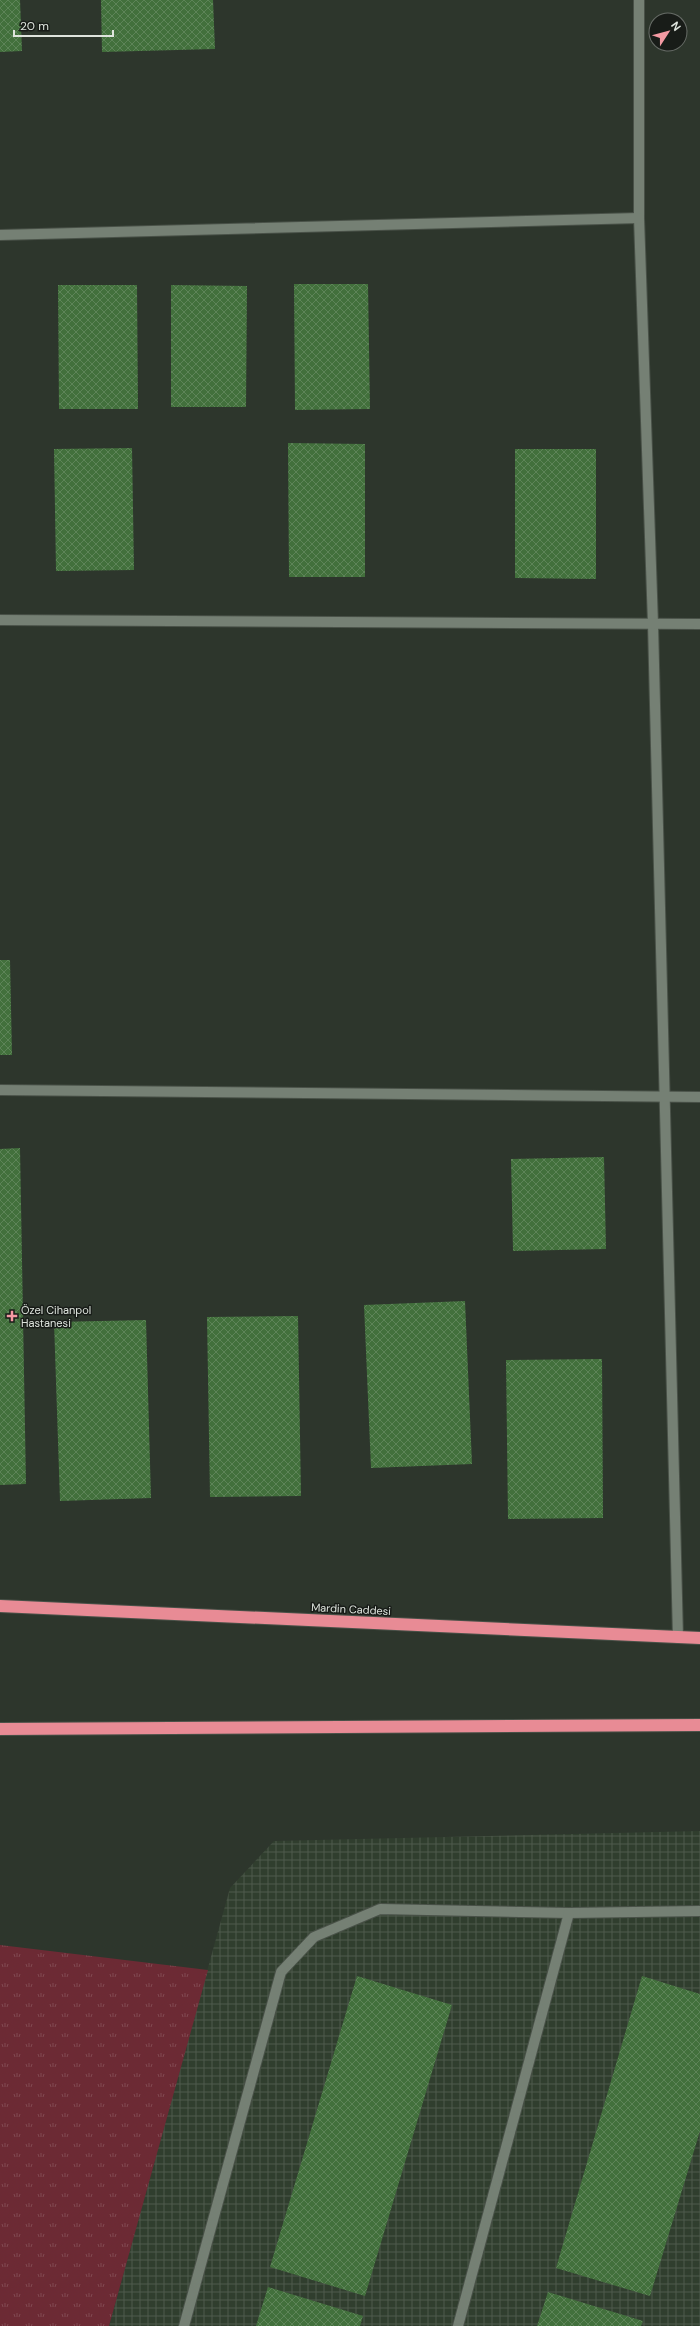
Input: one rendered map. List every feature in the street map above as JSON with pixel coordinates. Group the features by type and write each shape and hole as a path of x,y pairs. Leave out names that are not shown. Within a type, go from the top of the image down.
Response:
{"highway":[{"name":"Mardin Caddesi","path":"0,1606 700,1638"},
{"path":"0,1729 700,1725"}],"street":[{"path":"639,0 639,218 653,624 678,1638"},
{"path":"0,235 639,218"},
{"path":"0,620 700,624"},
{"path":"0,1090 700,1097"},
{"path":"184,2326 281,1972 314,1937 380,1909 569,1912 700,1911"},
{"path":"458,2326 569,1912"}],"shaded area":[{"path":"700,1831 700,2326 109,2326 230,1888 274,1841"}],"green space":[{"path":"0,1945 208,1970 109,2326 0,2326"}],"building":[{"path":"0,0 20,0 22,51 0,52"},
{"path":"101,0 213,0 215,49 102,52"},
{"path":"294,284 368,284 370,409 295,410"},
{"path":"58,285 137,285 138,409 59,409"},
{"path":"171,285 247,286 246,407 171,407"},
{"path":"288,443 365,444 365,577 289,577"},
{"path":"132,448 134,570 56,571 54,449"},
{"path":"515,449 596,449 596,579 515,578"},
{"path":"0,960 10,960 12,1055 0,1055"},
{"name":"Özel Cihanpol Hastanesi","path":"20,1148 26,1484 0,1485 0,1149"},
{"path":"604,1157 606,1249 513,1251 511,1159"},
{"path":"465,1301 472,1464 371,1468 364,1305"},
{"path":"298,1316 301,1496 210,1497 207,1317"},
{"path":"146,1320 151,1498 60,1501 54,1322"},
{"path":"602,1359 603,1518 508,1519 506,1360"},
{"path":"357,1976 452,2005 365,2296 270,2267"},
{"path":"642,1976 700,1994 700,2131 650,2296 556,2268"},
{"path":"268,2287 363,2316 360,2326 256,2326"},
{"path":"548,2292 643,2321 641,2326 537,2326"}],"place":[{"name":"Özel Cihanpol Hastanesi","path":"12,1316"}]}
